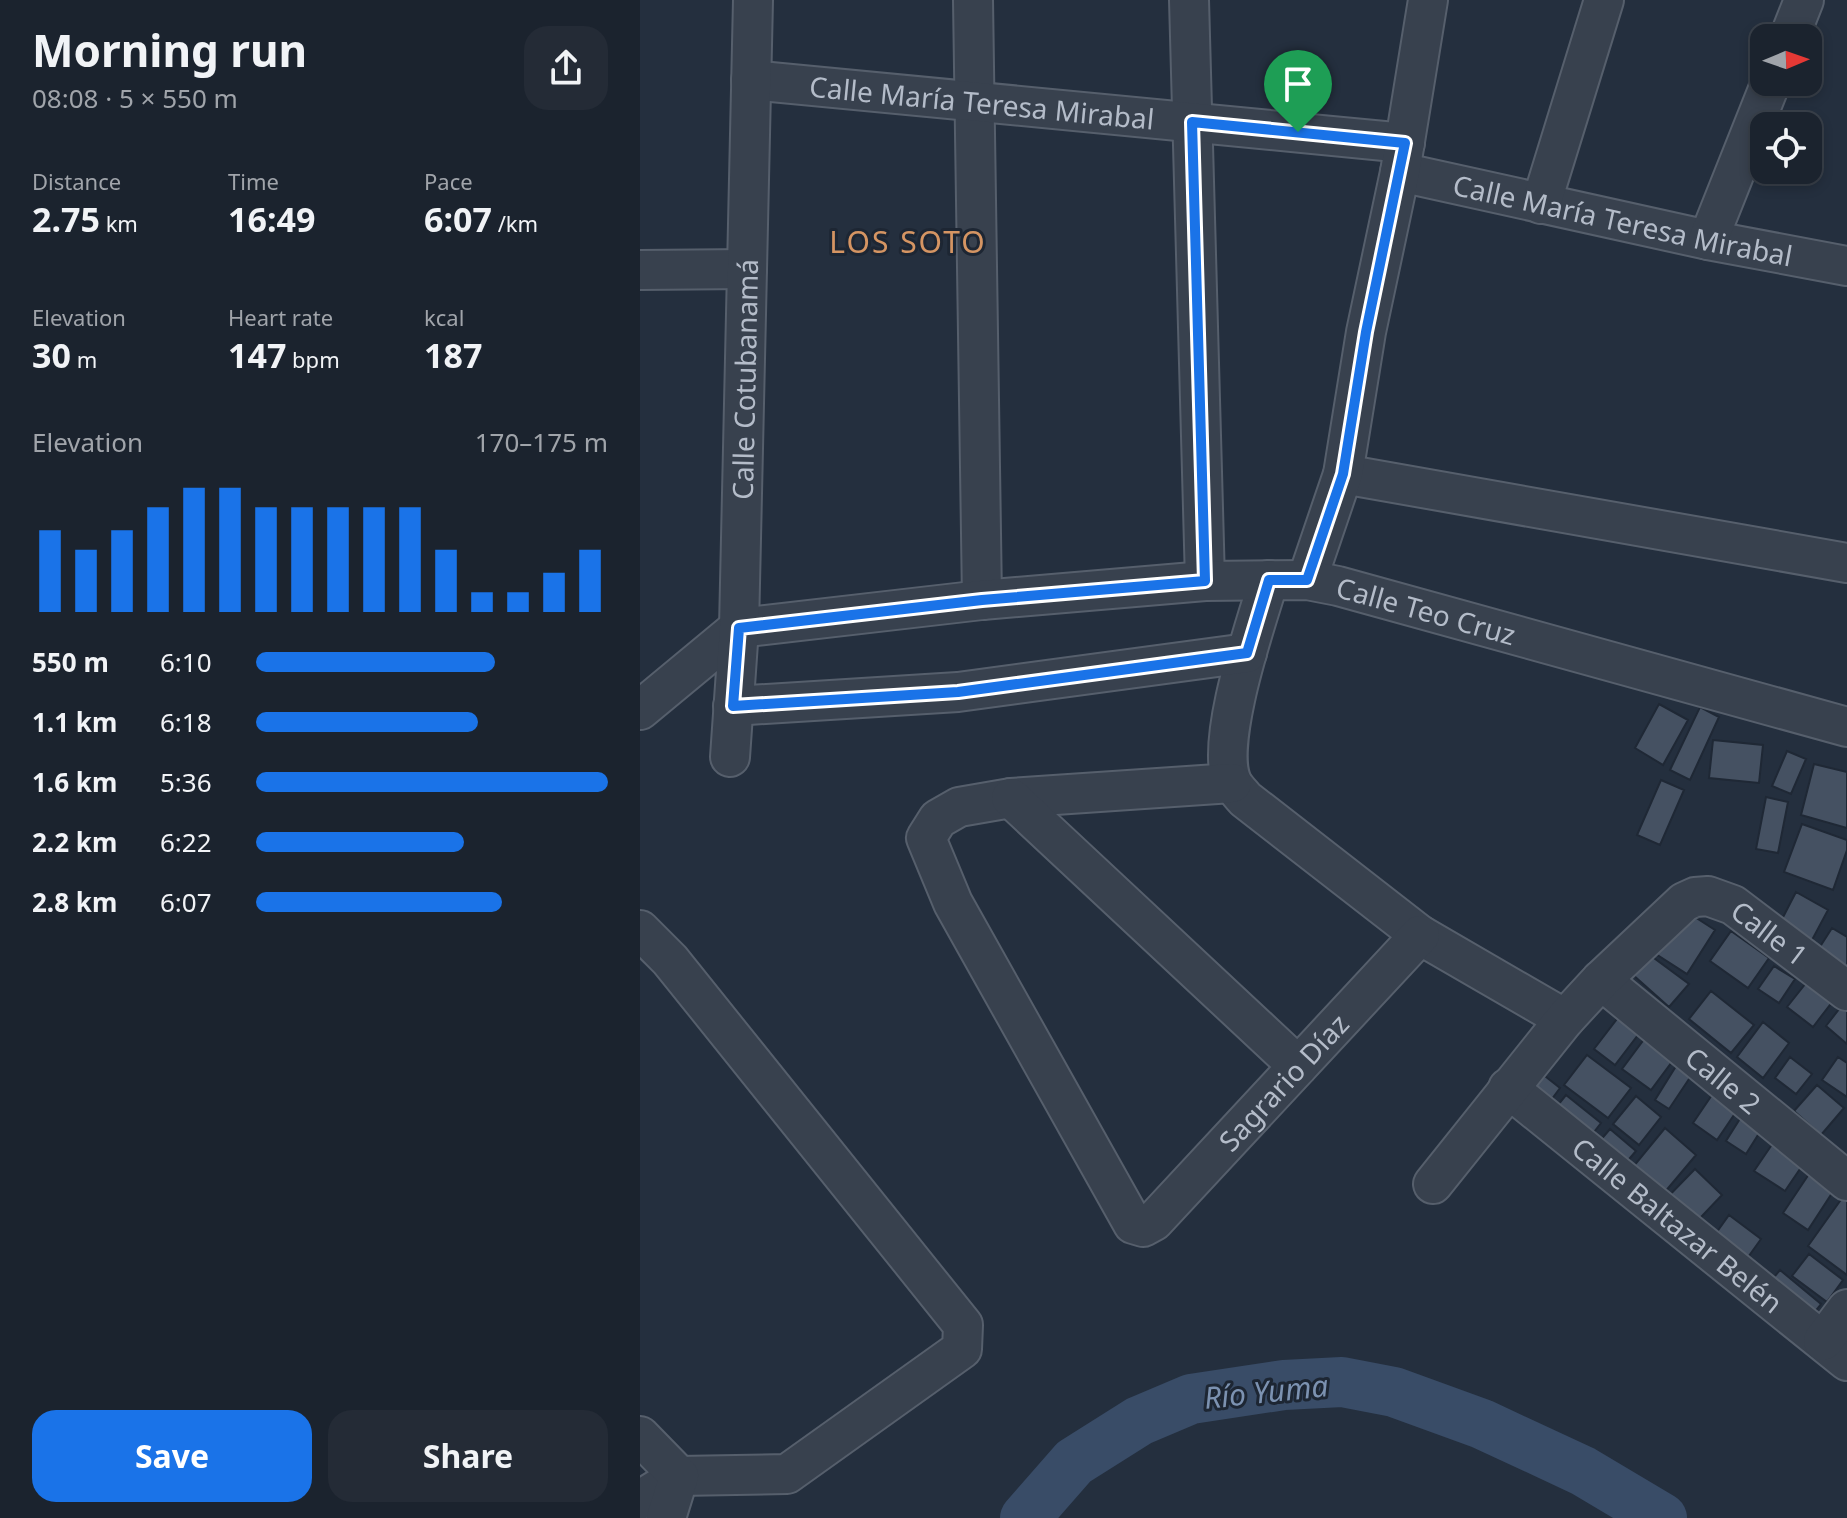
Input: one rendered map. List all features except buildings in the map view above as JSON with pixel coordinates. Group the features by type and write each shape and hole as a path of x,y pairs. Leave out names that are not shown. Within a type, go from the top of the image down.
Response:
{"street":[{"name":"Calle Cotubanamá","path":"730,757 739,628 753,0"},
{"path":"973,0 982,600"},
{"path":"1189,0 1205,581"},
{"path":"1307,580 1343,474 1366,332 1402,158 1428,0"},
{"path":"1541,204 1604,0"},
{"path":"1795,24 1804,0"},
{"name":"Calle María Teresa Mirabal","path":"751,80 1192,122 1402,158 1541,204 1847,266"},
{"path":"1708,240 1765,96"},
{"path":"640,270 747,269"},
{"path":"1343,474 1847,563"},
{"path":"1269,580 1247,653 1230,726 1227,755 1232,783 1245,799 1420,935 1565,1019"},
{"name":"Calle Teo Cruz","path":"739,628 982,600 1205,581 1307,580 1847,727"},
{"path":"640,710 739,628"},
{"path":"733,706 958,692 1247,653"},
{"path":"1011,798 1232,783"},
{"path":"1011,798 1298,1066"},
{"name":"Sagrario Díaz","path":"1011,798 959,807 938,819 926,838 953,903 1133,1224 1143,1227 1154,1221 1420,935"},
{"name":"Calle 1","path":"1601,980 1684,902 1708,896 1733,905 1847,991"},
{"path":"640,930 670,960 963,1325 964,1337 962,1349 787,1474 679,1476 640,1500"},
{"path":"1433,1184 1508,1088 1601,980"},
{"name":"Calle 2","path":"1601,980 1847,1181"},
{"name":"Calle Baltazar Belén","path":"1508,1088 1835,1351"},
{"path":"1835,1351 1847,1309"},
{"path":"640,1436 679,1476"},
{"path":"666,1518 679,1476"}],"waterway":[{"name":"Río Yuma","path":"1025,1518 1074,1462 1139,1421 1191,1399 1284,1385 1342,1382 1394,1392 1482,1424 1583,1471 1662,1518"}],"district":[{"name":"LOS SOTO","path":"908,241"}],"route":[{"path":"1192,122 1298,132 1405,143 1366,332 1343,474 1307,580 1269,580 1247,653 958,692 733,706 739,628 982,600 1205,581 1192,122"}]}
